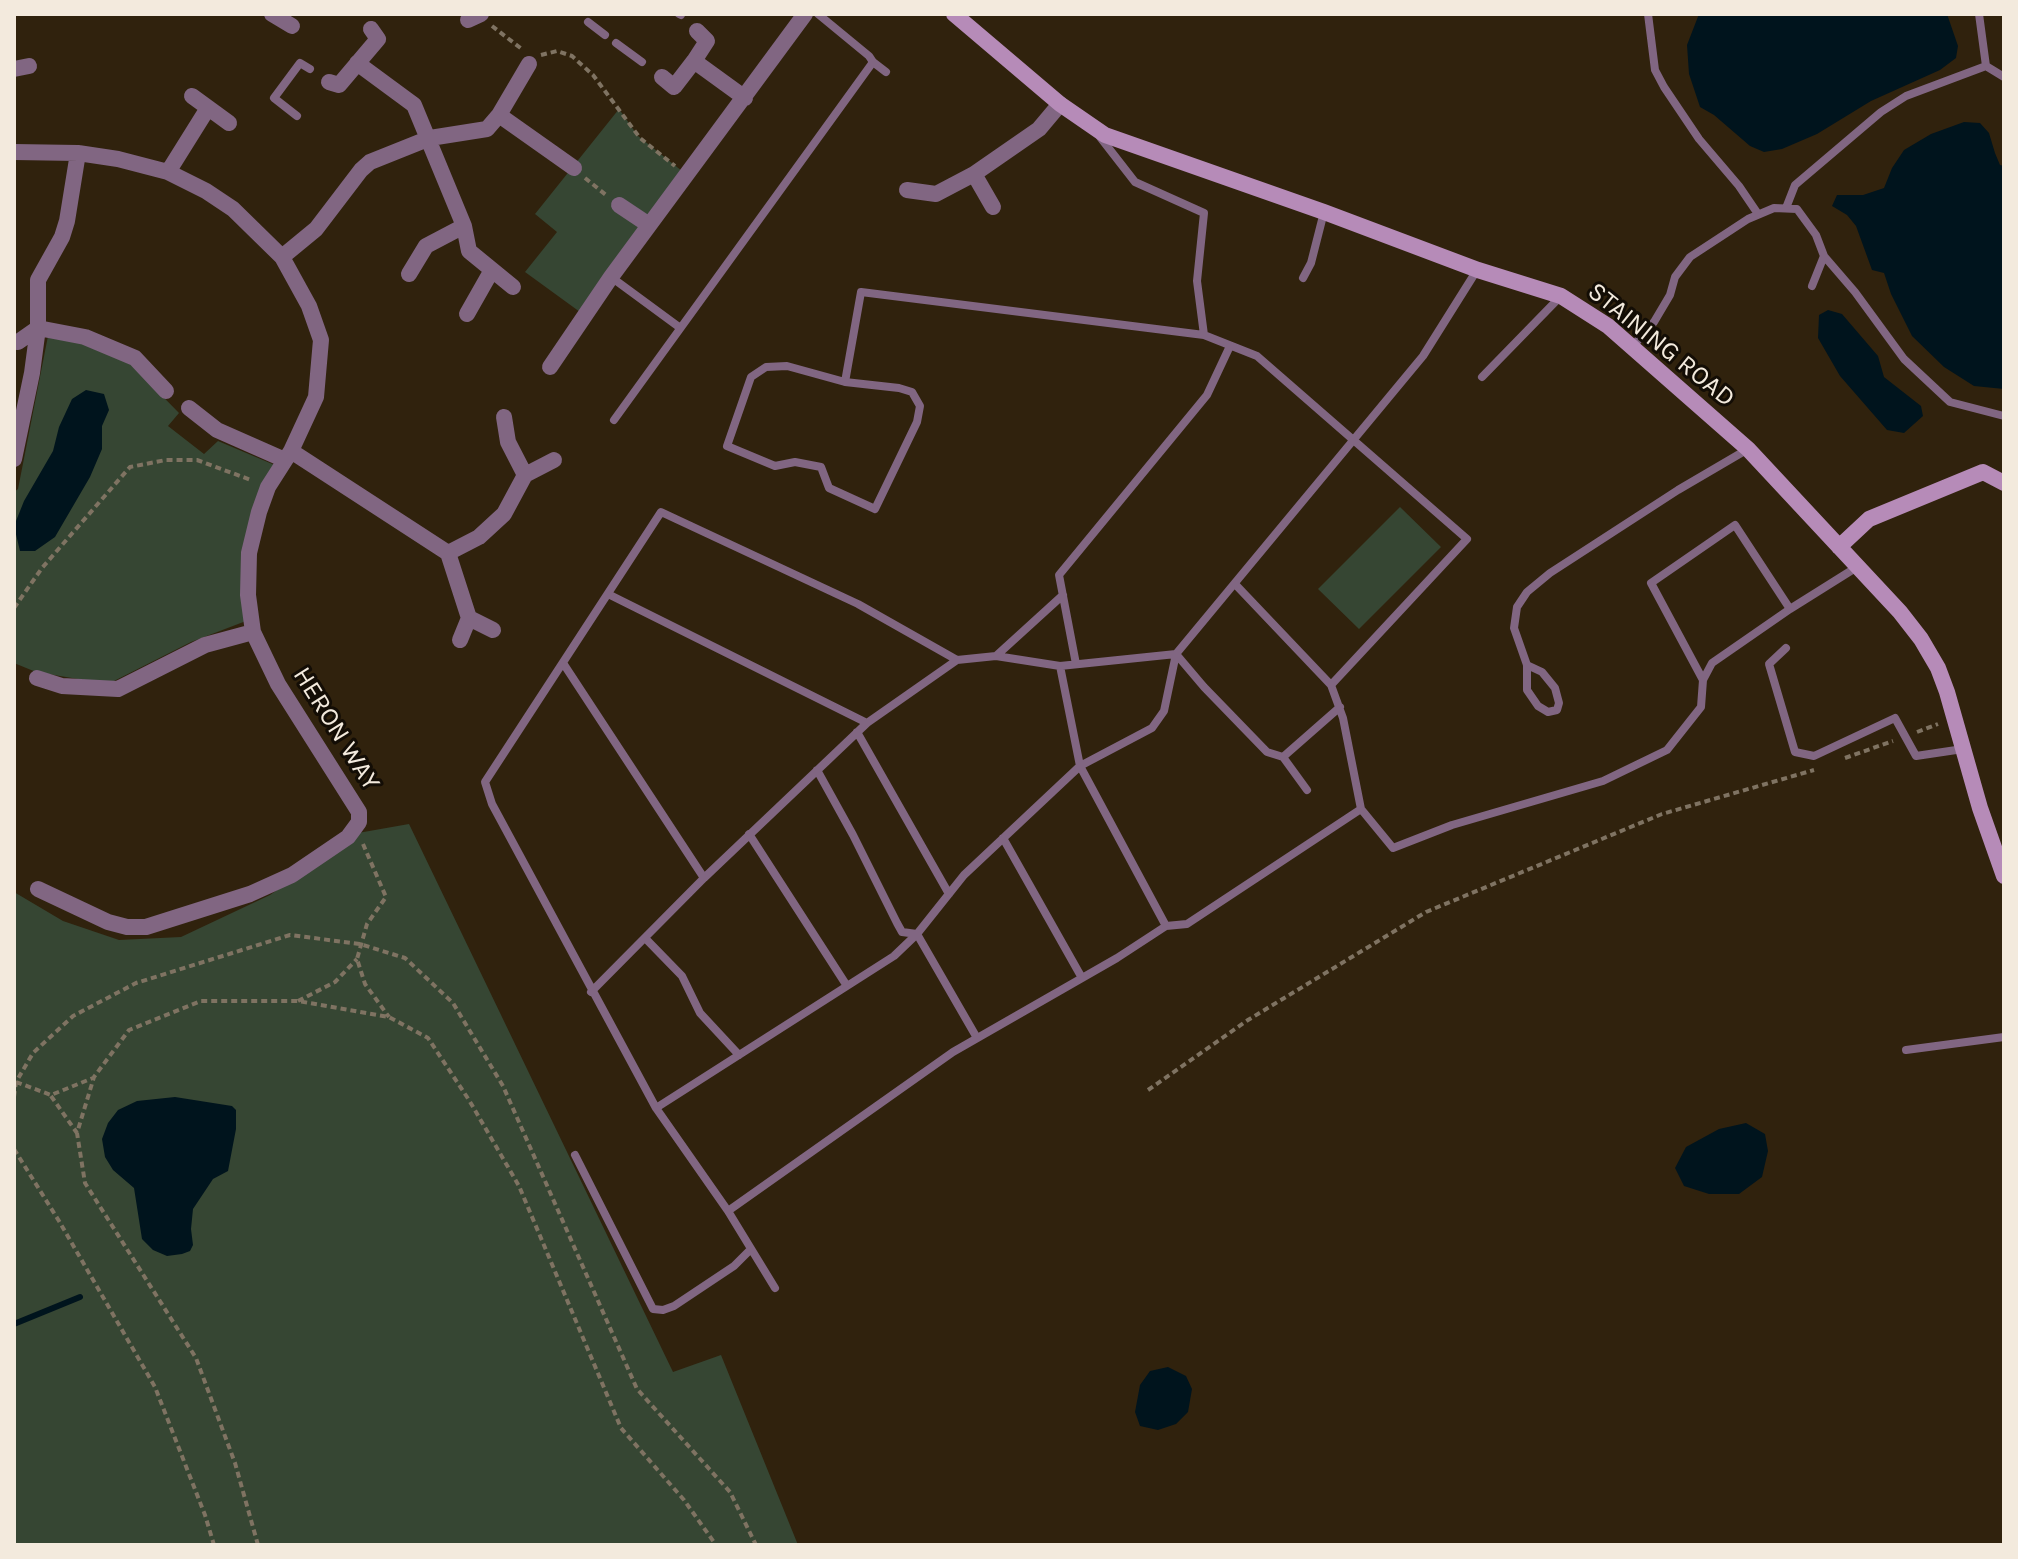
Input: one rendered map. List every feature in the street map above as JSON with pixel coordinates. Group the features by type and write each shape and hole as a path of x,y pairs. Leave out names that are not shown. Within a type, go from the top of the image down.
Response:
{"street":[{"path":"272,14 292,26"},
{"path":"550,367 611,277 805,14"},
{"name":"STAINING ROAD","path":"954,14 1093,128 1121,141 1478,270 1561,296 1594,316 1632,347 1748,449 1900,612 1921,639 1938,668 2004,876"},
{"path":"329,82 339,85 378,39 371,29"},
{"path":"662,77 674,87 694,61 707,41 697,31"},
{"path":"694,61 745,98"},
{"path":"357,63 414,105 464,226 469,251 513,287"},
{"path":"282,257 316,229 370,162 430,138 487,129 499,115 529,64"},
{"path":"192,96 229,123"},
{"path":"907,190 936,194 974,174 1039,129 1060,104"},
{"path":"168,172 208,108"},
{"path":"499,115 574,168"},
{"name":"HERON WAY","path":"14,152 78,153 168,172 233,209 282,257 309,306 321,340 316,397 288,456 268,487 259,512 249,553 248,595 253,632 278,684 359,812 356,827 348,837 292,875 250,894 146,927 127,927 108,922 38,889"},
{"path":"14,459 32,373 38,328 38,280 62,237 78,153"},
{"path":"974,174 993,207"},
{"path":"619,205 649,225"},
{"path":"409,274 426,246 464,226"},
{"path":"467,314 492,270"},
{"path":"18,342 38,328 85,337 135,358 166,391"},
{"path":"189,408 217,430 288,456 448,553 469,618 460,640"},
{"path":"504,417 508,442 525,475"},
{"path":"448,553 479,537 504,514 525,475 554,460"},
{"path":"1839,547 1869,519 1983,472 2004,483"},
{"path":"469,618 493,630"},
{"path":"37,678 62,686 118,689 205,645 253,632"}],"lane":[{"path":"818,14 886,72"},
{"path":"1648,14 1655,70 1664,87 1699,139 1758,214"},
{"path":"1979,14 1986,66"},
{"path":"588,22 605,35"},
{"path":"616,43 642,62"},
{"path":"614,420 873,62"},
{"path":"297,116 274,98 300,63 310,69"},
{"path":"1786,208 1795,185 1881,112 1906,96 1986,66"},
{"path":"1986,66 2004,77"},
{"path":"1093,128 1135,182 1204,213 1197,281 1204,335"},
{"path":"1632,347 1654,322 1670,295 1675,277 1690,257 1758,214 1774,208 1797,209 1816,235 1824,256 1904,359 1950,402 2004,416"},
{"path":"1303,278 1311,263 1324,212"},
{"path":"1812,286 1824,256"},
{"path":"656,1108 894,956 917,934 964,875 1080,766 1152,728 1164,711 1176,654 1423,356 1478,270"},
{"path":"611,277 679,327"},
{"path":"845,382 861,292 1204,335 1257,356 1467,539 1331,685"},
{"path":"1482,377 1561,296"},
{"path":"1076,664 1059,575 1207,395 1230,346"},
{"path":"787,366 845,382 912,392 920,406 917,422 875,509 829,488 821,467 795,462 775,466 727,446 751,377 766,367 787,366"},
{"path":"1527,665 1542,672 1555,688 1559,703 1557,710 1548,712 1538,706 1527,690 1527,665 1514,628 1517,607 1527,592 1550,573 1678,490 1748,449"},
{"path":"775,1288 728,1211 656,1108 492,804 485,782 661,512 858,604 957,660"},
{"path":"1703,680 1651,583 1735,525 1790,609"},
{"path":"1235,584 1331,685 1340,707 1361,809 1393,848 1452,825 1603,781 1667,750 1701,707 1703,680 1712,663 1857,566"},
{"path":"608,594 867,723"},
{"path":"996,656 1063,595"},
{"path":"1786,648 1769,664 1795,752 1814,756 1895,718 1916,756 1964,749"},
{"path":"591,992 749,834 857,732 957,660 996,656 1060,666 1176,654"},
{"path":"1176,654 1267,752 1283,757 1307,790"},
{"path":"563,663 704,878"},
{"path":"1060,666 1080,766 1166,926"},
{"path":"1283,757 1340,707"},
{"path":"857,732 949,894"},
{"path":"817,770 902,932 917,934"},
{"path":"728,1211 953,1052 1166,926 1187,924 1361,809"},
{"path":"749,834 847,986"},
{"path":"1003,838 1082,978"},
{"path":"917,934 977,1038"},
{"path":"645,938 682,976 700,1013 739,1055"},
{"path":"1906,1050 2004,1037"},
{"path":"575,1155 653,1309 663,1310 674,1306 734,1266 751,1249"}],"path":[{"path":"488,14 491,26 531,57 557,51 572,56 593,75 640,138 686,174"},
{"path":"574,168 619,205"},
{"path":"14,608 42,568 130,467 166,460 197,460 268,487"},
{"path":"1839,761 1955,717"},
{"path":"1148,1090 1248,1020 1426,912 1662,814 1826,765"},
{"path":"356,827 386,897 367,924 357,959 365,984 389,1017"},
{"path":"14,1097 15,1081 33,1053 73,1016 136,983 290,935 360,944 405,958 453,1003 503,1086 637,1389 730,1492 756,1545"},
{"path":"298,1001 335,982 357,959"},
{"path":"77,1133 94,1077 129,1030 201,1001 298,1001 389,1017 428,1038 469,1100 519,1186 621,1428 684,1500 716,1545"},
{"path":"51,1095 94,1077"},
{"path":"15,1081 51,1095 77,1133 85,1183 196,1358 235,1463 258,1545"},
{"path":"14,1149 155,1387 214,1545"}],"green space":[{"path":"619,109 638,136 682,171 580,312 525,272 557,232 535,214"},
{"path":"48,336 86,342 128,361 179,413 168,426 204,454 218,441 277,466 265,486 246,621 191,642 108,684 36,672 14,663 14,492 18,489"},
{"path":"1400,507 1441,547 1359,629 1318,589"},
{"path":"409,824 673,1372 721,1355 798,1545 14,1545 14,892 63,921 119,940 181,937 270,895 358,833"}],"water":[{"path":"1699,14 1947,14 1958,46 1956,58 1940,70 1871,101 1817,134 1782,149 1764,152 1750,146 1700,107 1689,74 1687,45"},
{"path":"1964,122 1980,123 1989,133 2000,165 2004,166 2004,389 1974,386 1944,367 1912,336 1884,273 1872,270 1856,226 1847,215 1832,206 1837,195 1863,195 1884,188 1904,150 1931,134"},
{"path":"1828,310 1842,314 1878,356 1884,377 1921,406 1923,416 1904,433 1887,430 1840,376 1818,338 1819,315"},
{"path":"86,390 104,394 109,410 102,426 102,449 90,477 55,537 35,551 20,551 14,526 24,501 53,451 59,427 72,399"},
{"path":"175,1097 232,1106 236,1110 236,1129 228,1171 213,1179 193,1209 193,1245 190,1251 167,1256 153,1250 142,1239 134,1188 113,1170 105,1157 102,1139 108,1123 118,1110 137,1101"},
{"path":"1746,1123 1765,1134 1768,1151 1762,1177 1739,1194 1709,1194 1684,1186 1675,1168 1686,1147 1719,1129"},
{"path":"1168,1367 1186,1376 1192,1389 1188,1412 1176,1424 1158,1430 1140,1426 1135,1412 1140,1385 1150,1371"}],"waterway":[{"path":"14,1324 80,1297"}]}
